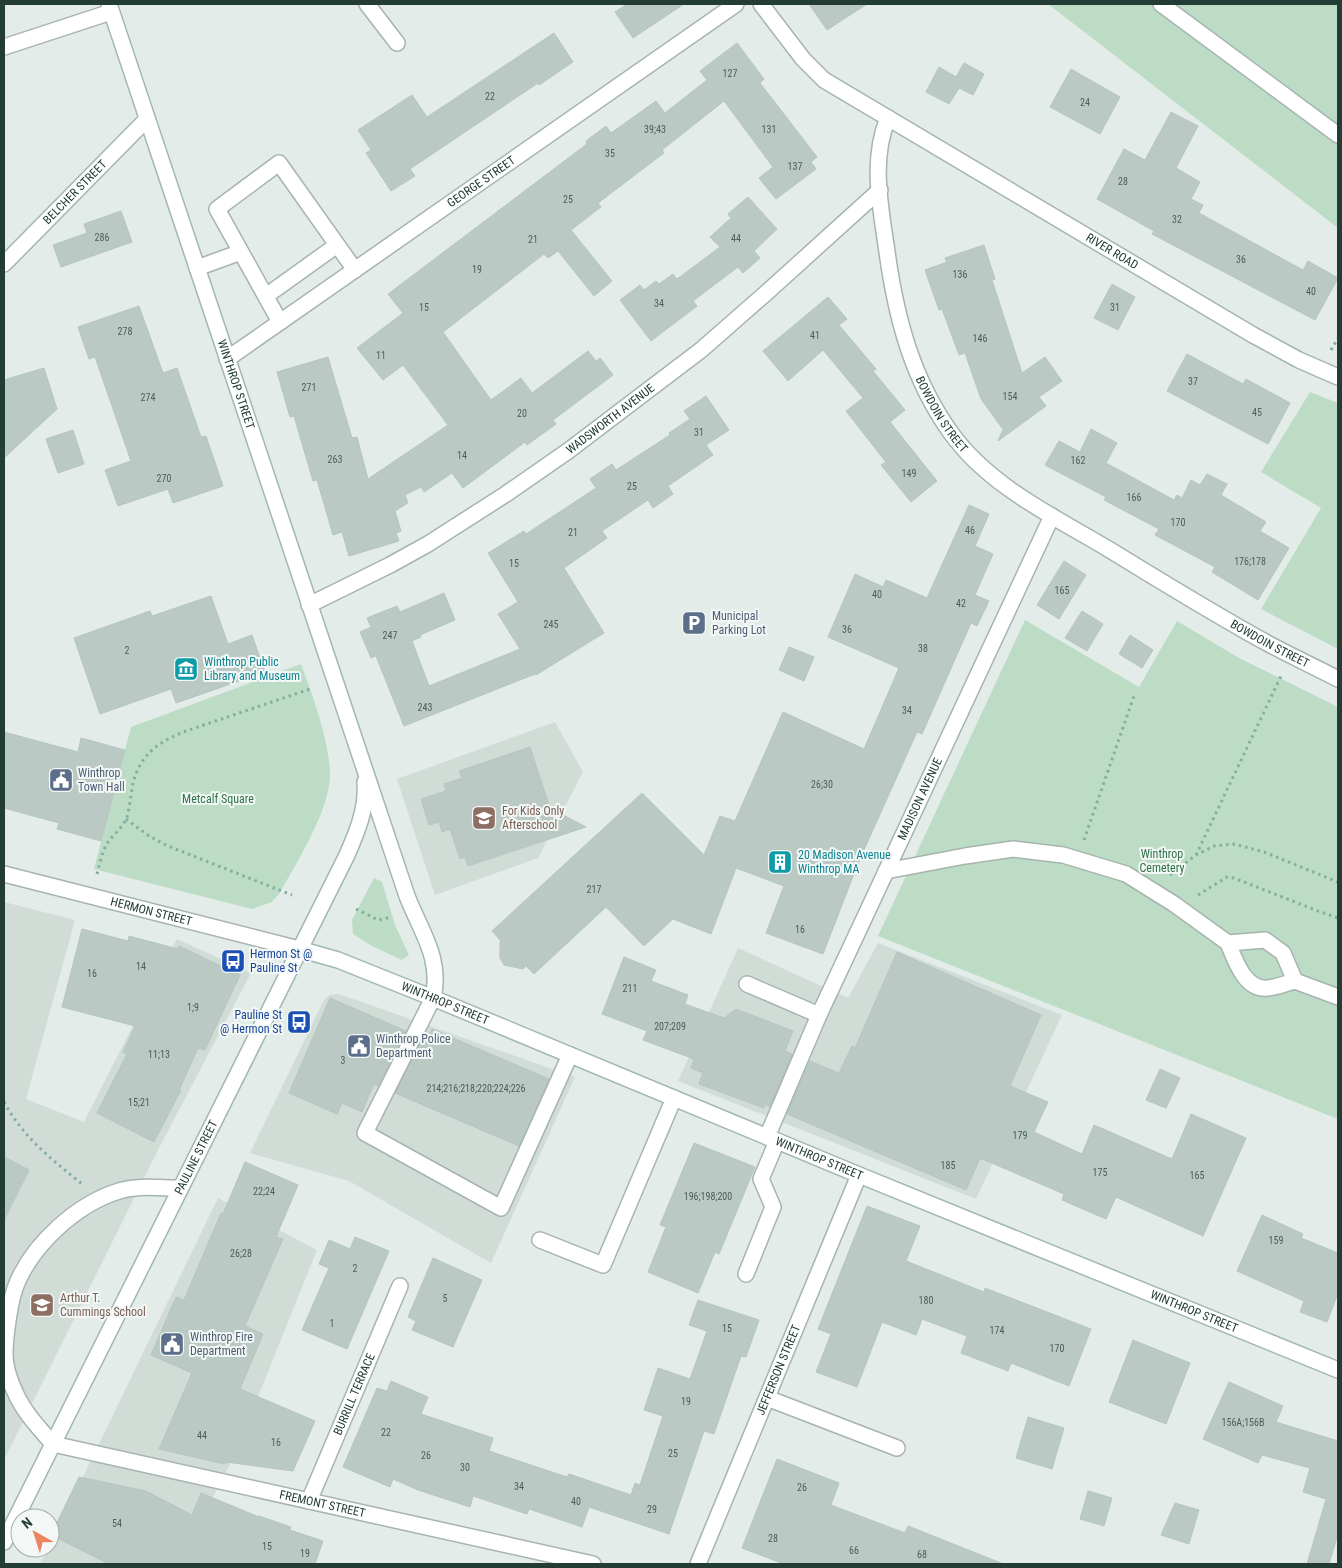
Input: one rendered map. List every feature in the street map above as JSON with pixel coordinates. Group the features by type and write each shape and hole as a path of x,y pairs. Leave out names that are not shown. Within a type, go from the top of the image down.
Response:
{"street":[{"path":"367,4 397,43"},
{"name":"GEORGE STREET","path":"227,359 736,4"},
{"path":"761,4 812,70 824,80 888,118"},
{"path":"1160,4 1338,135"},
{"path":"4,46 110,8"},
{"name":"WINTHROP STREET","path":"110,8 363,766"},
{"name":"BELCHER STREET","path":"4,264 147,118"},
{"name":"BOWDOIN STREET","path":"888,118 881,138 878,178 894,299 909,352 925,390 952,434 974,459 1000,482 1052,516 1239,627 1338,679"},
{"name":"RIVER ROAD","path":"888,118 1253,335 1298,360 1338,377"},
{"path":"280,322 217,209 279,163 355,270"},
{"name":"WADSWORTH AVENUE","path":"309,605 377,572 428,544 506,494 568,451 700,350 880,190"},
{"path":"266,296 337,245"},
{"path":"197,268 241,252"},
{"name":"MADISON AVENUE","path":"746,1274 773,1207 761,1179 772,1139 819,1015 1052,516"},
{"path":"363,766 407,896 432,955 436,978 433,998 365,1133 501,1208 570,1055"},
{"name":"PAULINE STREET","path":"4,1542 346,855 364,809 363,766"},
{"path":"886,870 1013,849 1078,860 1126,874 1179,907 1228,943 1239,968 1251,984 1266,989 1295,980 1338,997"},
{"name":"HERMON STREET","path":"4,874 300,949"},
{"path":"1228,943 1265,940 1283,954 1295,980"},
{"name":"WINTHROP STREET","path":"300,949 338,960 433,998 859,1176 1338,1370"},
{"path":"747,984 819,1015"},
{"path":"540,1240 603,1265 674,1098"},
{"name":"JEFFERSON STREET","path":"698,1564 859,1176"},
{"path":"53,1444 33,1421 15,1392 5,1356 16,1284 39,1247 53,1231 76,1213 100,1198 120,1190 180,1188"},
{"name":"BURRILL TERRACE","path":"309,1501 400,1286"},
{"path":"767,1398 897,1448"},
{"name":"FREMONT STREET","path":"53,1444 593,1564"}],"path":[{"path":"1196,855 1291,655"},
{"path":"96,880 102,855 107,844 126,819 134,781 139,769 146,756 155,746 168,738 186,731 313,688"},
{"path":"1078,860 1134,696"},
{"path":"126,819 163,844 292,895"},
{"path":"1155,892 1172,873 1196,855 1214,846 1234,844 1264,852 1338,882"},
{"path":"1179,907 1227,878 1234,878 1318,912 1338,918"},
{"path":"356,909 378,920 400,914"},
{"path":"4,1102 30,1140 100,1198"}],"shaded area":[{"name":"For Kids Only Afterschool","path":"555,722 583,772 538,858 435,895 397,779"},
{"name":"Arthur T. Cummings School","path":"4,902 75,920 26,1099 84,1122 177,939 251,973 158,1150 4,1460"},
{"path":"878,943 1062,1015 976,1199 678,1081 738,948 848,998"},
{"path":"339,994 575,1077 491,1263 349,1181 250,1153 323,1002 329,995"},
{"path":"218,1198 317,1250 232,1461 177,1564 40,1564 43,1558 60,1558 60,1524"}],"green space":[{"path":"1048,4 1338,4 1338,228"},
{"path":"1310,392 1338,403 1338,649 1261,609 1321,508 1261,472"},
{"name":"Winthrop Cemetery","path":"1025,620 1139,687 1177,621 1239,658 1338,707 1338,1119 878,936"},
{"name":"Metcalf Square","path":"301,664 326,742 329,758 329,786 315,828 279,894 272,902 252,909 94,869 131,727"},
{"path":"374,878 382,882 395,925 409,955 402,960 372,946 353,934 352,920"}],"building":[{"path":"627,4 684,4 633,38 615,12"},
{"path":"809,4 867,4 827,30"},
{"path":"554,33 573,62 539,85 538,83 410,169 415,176 391,191 366,153 371,150 358,130 412,95 427,117"},
{"path":"737,43 764,79 760,83 817,157 811,162 816,169 776,199 759,178 773,167 724,101 662,150 664,153 598,203 601,207 571,230 612,281 594,296 558,251 548,258 544,254 443,332 491,400 521,378 532,393 588,351 596,361 600,358 613,375 553,420 556,424 527,445 525,442 463,488 452,473 424,492 421,487 405,495 408,503 395,511 401,531 396,533 399,541 349,556 342,532 333,535 317,480 313,481 294,416 290,417 277,372 328,357 352,438 357,437 368,479 448,425 403,365 383,380 357,348 403,313 388,294 587,144 586,141 606,126 611,133 656,101 665,113 707,80 700,71"},
{"path":"964,63 984,74 973,95 959,88 949,104 926,92 939,67 956,77"},
{"path":"1071,69 1120,97 1100,134 1050,107"},
{"path":"1171,112 1198,126 1176,168 1200,182 1191,199 1203,205 1199,213 1303,270 1308,261 1338,278 1315,320 1152,234 1154,231 1097,199 1124,149 1145,160"},
{"path":"748,197 777,229 754,251 760,258 743,273 738,267 693,301 697,306 651,341 620,300 640,285 644,290 656,281 659,284 673,274 677,279 720,247 710,237 731,218 728,214"},
{"path":"121,211 132,242 61,267 53,245 87,233 84,224"},
{"path":"984,245 995,279 992,280 1022,373 1045,357 1062,381 1039,397 1046,406 998,441 1004,427 1002,428 981,399 965,353 959,355 942,309 939,310 925,270 947,262 945,258"},
{"path":"1112,284 1135,297 1118,330 1094,318"},
{"path":"828,297 847,319 839,325 876,369 873,371 905,410 890,422 937,481 911,502 881,465 886,462 846,411 863,398 823,350 788,381 763,351"},
{"path":"139,306 163,373 177,368 201,437 206,436 223,486 173,503 168,489 118,506 105,470 131,461 95,357 89,359 78,327"},
{"path":"1187,354 1243,384 1246,379 1290,403 1268,444 1167,391"},
{"path":"44,368 57,409 4,458 4,380"},
{"path":"706,396 729,430 706,445 713,455 668,486 673,494 653,508 648,500 602,531 607,538 564,568 604,633 536,675 404,726 376,656 371,658 360,632 371,627 367,618 397,606 400,612 444,593 455,620 420,635 421,637 412,641 429,686 520,649 498,614 518,602 488,553 524,531 526,534 596,488 590,479 612,464 616,470 670,435 669,433 690,419 684,411"},
{"path":"1091,429 1117,443 1106,463 1174,500 1177,495 1182,498 1191,480 1200,485 1207,474 1227,484 1221,495 1266,522 1260,531 1289,548 1258,600 1212,572 1215,567 1155,535 1159,529 1104,500 1106,497 1045,465 1059,441 1080,452"},
{"path":"73,430 84,464 58,473 46,439"},
{"path":"969,505 989,514 975,546 993,554 975,595 989,601 977,626 971,623 922,734 917,732 859,861 823,954 766,933 784,886 736,868 711,934 673,919 644,946 606,907 534,974 526,966 523,969 504,965 500,958 501,941 492,931 642,793 704,855 720,816 735,821 783,712 864,749 899,668 828,637 855,574 883,587 886,580 927,598"},
{"path":"1064,561 1086,575 1059,619 1037,605"},
{"path":"211,596 228,644 252,635 265,672 176,703 171,689 100,714 74,638 150,611 152,616"},
{"path":"1082,611 1103,624 1087,651 1065,638"},
{"path":"1130,635 1153,650 1142,668 1119,654"},
{"path":"789,647 814,657 804,681 779,670"},
{"name":"Winthrop Town Hall","path":"4,732 78,752 81,738 125,750 101,841 57,829 59,823 4,808"},
{"path":"530,747 550,808 586,827 468,866 465,857 460,859 450,829 442,832 439,822 429,825 421,799 446,791 444,784 462,778 459,771"},
{"path":"82,929 128,941 129,936 178,949 179,946 240,975 205,1050 198,1048 179,1090 181,1090 154,1142 97,1113 127,1054 123,1052 135,1026 62,1007"},
{"path":"897,952 1041,1015 1010,1086 1048,1102 1034,1132 1082,1154 1094,1125 1172,1159 1191,1114 1246,1138 1203,1236 1116,1197 1106,1219 1062,1200 1064,1194 980,1158 966,1190 787,1114 810,1061 839,1073 852,1046 855,1048"},
{"path":"624,957 656,970 651,981 688,995 685,1004 724,1018 736,1009 793,1031 785,1051 792,1054 770,1107 765,1104 764,1108 699,1084 703,1073 691,1068 694,1059 643,1040 647,1031 602,1014"},
{"path":"330,998 406,1031 378,1086 374,1084 362,1112 342,1103 337,1114 289,1093"},
{"path":"432,1029 549,1079 519,1146 395,1093 423,1038 427,1040"},
{"path":"1160,1069 1180,1078 1166,1108 1146,1100"},
{"path":"694,1143 755,1167 719,1254 715,1252 698,1293 648,1272 666,1227 660,1225"},
{"path":"4,1157 29,1170 4,1220"},
{"path":"245,1162 298,1185 276,1237 283,1239 245,1326 263,1334 240,1389 315,1421 293,1471 226,1462 225,1464 159,1449 192,1373 151,1355 176,1297 184,1300"},
{"path":"867,1206 920,1226 906,1261 984,1292 985,1288 1091,1329 1069,1386 1011,1363 1008,1371 961,1353 967,1336 922,1319 916,1335 882,1322 857,1387 816,1372 831,1334 818,1329"},
{"path":"1262,1215 1303,1234 1301,1238 1338,1253 1338,1293 1327,1322 1300,1312 1304,1301 1237,1271"},
{"path":"355,1237 389,1251 347,1349 302,1330 329,1268 319,1264 329,1240 350,1249"},
{"path":"433,1258 482,1280 453,1347 412,1330 416,1321 408,1317"},
{"path":"698,1300 759,1320 746,1357 741,1356 714,1434 704,1431 669,1534 589,1507 582,1527 529,1509 527,1514 473,1496 470,1507 418,1490 393,1479 390,1487 343,1467 377,1388 387,1391 391,1381 428,1397 421,1414 493,1438 489,1451 567,1477 569,1474 631,1495 635,1483 640,1485 663,1416 644,1410 658,1368 690,1379 707,1331 689,1325"},
{"path":"1133,1340 1190,1363 1166,1424 1109,1402"},
{"path":"1229,1382 1283,1406 1276,1422 1338,1441 1338,1534 1329,1564 1307,1564 1326,1499 1303,1492 1310,1468 1262,1455 1258,1463 1203,1439"},
{"path":"1028,1417 1064,1428 1052,1469 1016,1458"},
{"path":"777,1459 839,1483 831,1505 905,1533 908,1526 1001,1564 784,1564 742,1548"},
{"path":"79,1477 146,1491 192,1515 201,1493 259,1517 291,1527 290,1530 323,1541 315,1564 109,1564 60,1540 60,1516"},
{"path":"1088,1491 1112,1498 1104,1526 1080,1519"},
{"path":"1175,1503 1199,1510 1189,1544 1161,1535"}],"place":[{"name":"Municipal Parking Lot","path":"694,623"},
{"name":"Winthrop Public Library and Museum","path":"186,669"},
{"name":"Winthrop Town Hall","path":"61,780"},
{"name":"For Kids Only Afterschool","path":"484,818"},
{"name":"20 Madison Avenue Winthrop MA","path":"780,862"},
{"name":"Hermon St @ Pauline St","path":"233,961"},
{"name":"Pauline St @ Hermon St","path":"299,1022"},
{"name":"Winthrop Police Department","path":"359,1046"},
{"name":"Arthur T. Cummings School","path":"42,1305"},
{"name":"Winthrop Fire Department","path":"172,1344"}]}
